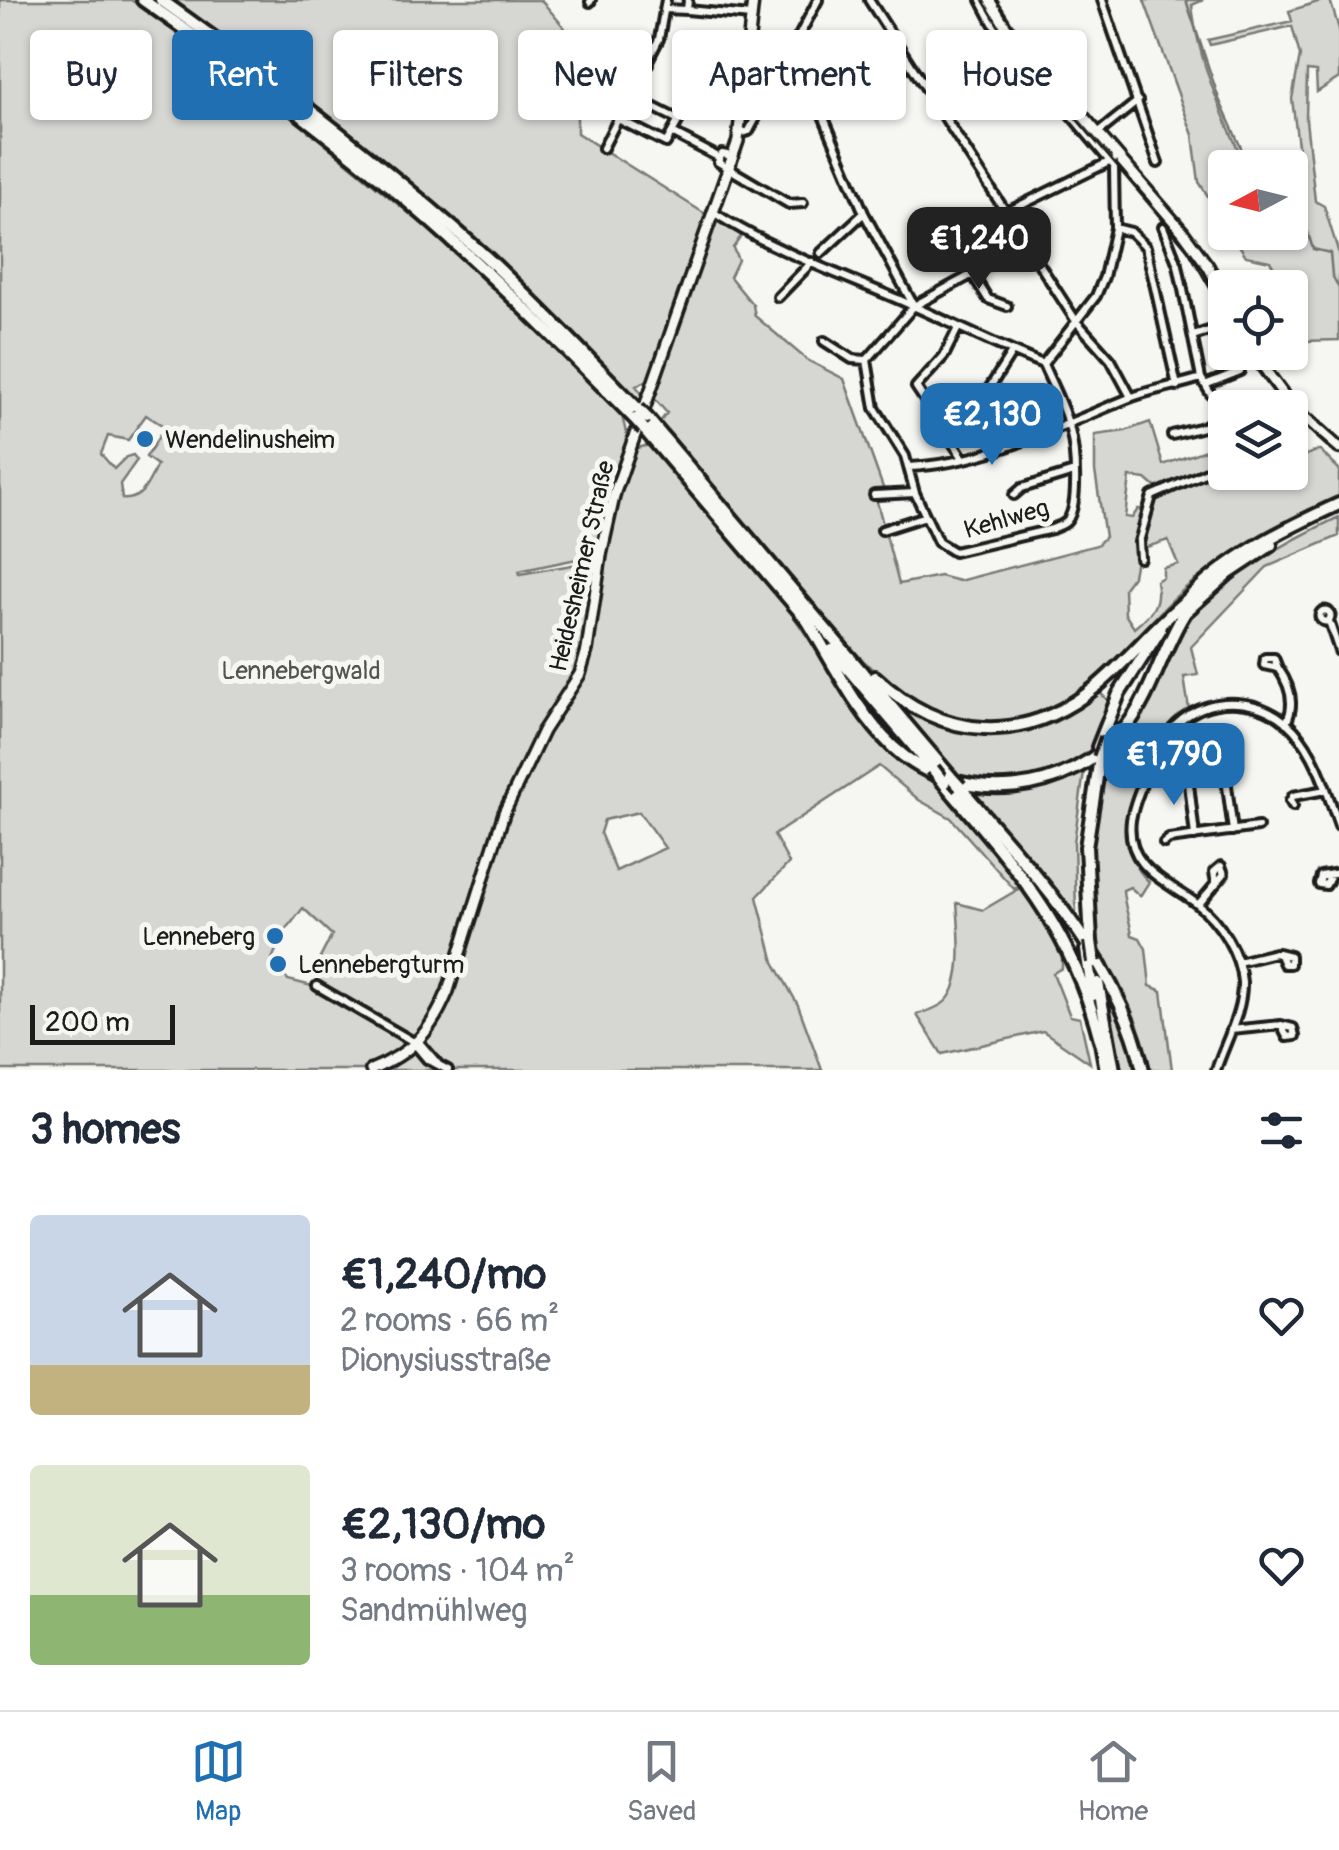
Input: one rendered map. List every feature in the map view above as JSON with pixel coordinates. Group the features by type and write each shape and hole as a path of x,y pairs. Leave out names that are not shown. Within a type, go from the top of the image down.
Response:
{"highway":[{"path":"143,0 278,96 407,201 641,419 933,769 960,787 1088,944 1124,1010 1143,1070"},
{"path":"161,0 283,88 414,194 534,302 641,419 841,646 1024,878 1063,937 1089,998 1102,1043"},
{"path":"841,646 888,690 933,717 977,728 1016,727 1054,715 1078,701 1186,605 1229,573 1261,550 1339,508"},
{"path":"808,620 871,722 894,748 919,766 947,778 976,786 1007,788 1037,784 1065,774 1091,760 1114,740 1142,703 1186,605"},
{"path":"1114,1070 1094,962 1083,930 1080,846 1099,752 1135,678 1186,605"},
{"path":"1099,752 1086,847 1088,945 1106,1070"}],"main road":[{"name":"Heidesheimer Straße","path":"371,1070 399,1058 417,1044 435,1020 448,991 504,813 543,731 580,674 588,650 601,555 615,492 740,134 753,0"},
{"path":"989,0 1006,27 1114,158 1196,249 1208,270"},
{"path":"1265,370 1291,405 1339,448"}],"street":[{"path":"687,10 688,0"},
{"path":"803,30 818,0"},
{"path":"869,0 1076,321 1111,360 1131,397"},
{"path":"712,212 812,262 1043,364 1096,296 1115,228 1114,158 994,23 981,0"},
{"path":"1102,0 1158,163"},
{"path":"652,55 665,4 752,16"},
{"path":"1098,134 1138,101"},
{"path":"620,120 666,143 678,120 652,107"},
{"path":"604,148 618,120"},
{"path":"740,134 749,131 755,120"},
{"path":"824,120 864,212 914,306"},
{"path":"674,134 718,157"},
{"path":"718,157 724,153 734,156"},
{"path":"718,157 719,164 789,204 803,203"},
{"path":"1006,214 1114,158"},
{"path":"821,253 864,212"},
{"path":"1163,227 1178,266 1203,381 1210,390"},
{"path":"1115,228 1131,232 1146,247 1177,386"},
{"path":"824,341 852,359 867,360 914,306 1026,245"},
{"path":"778,297 812,262"},
{"path":"973,274 988,299 1007,306"},
{"path":"958,328 944,356 916,387 963,458"},
{"path":"1192,336 1208,331"},
{"path":"1009,444 987,392 1012,352"},
{"name":"Kehlweg","path":"867,360 875,408 905,456 915,493 943,548 954,552 1052,529 1070,516 1074,472 1069,425 1043,364"},
{"path":"908,467 941,466 1069,425 1131,397 1240,372"},
{"path":"1172,434 1208,423"},
{"path":"1140,558 1139,542 1152,496 1208,471"},
{"name":"Kehlweg","path":"1014,495 1022,488 1074,472"},
{"path":"874,496 915,493"},
{"name":"Kehlweg","path":"882,530 926,516"},
{"path":"1328,621 1339,652"},
{"path":"1278,668 1291,698 1286,723"},
{"path":"1216,1070 1241,993 1238,962 1226,938 1198,904 1155,877 1136,854 1131,837 1132,818 1154,762 1177,724 1212,705 1251,705 1286,723 1314,758 1339,826"},
{"path":"1154,762 1188,775 1218,763 1225,771 1233,830"},
{"path":"1188,775 1195,836"},
{"path":"1303,796 1326,790"},
{"path":"1330,801 1339,797"},
{"path":"1164,843 1258,827"},
{"path":"1198,904 1216,883"},
{"path":"1238,962 1278,954"},
{"path":"317,986 417,1044 448,1070"},
{"path":"1231,1030 1281,1025"},
{"path":"417,1044 427,1059"},
{"path":"399,1058 421,1056 439,1064"}],"green space":[{"name":"Lennebergwald","path":"0,0 131,0 174,30 172,120 295,120 427,228 531,324 622,416 634,449 649,445 790,611 870,730 894,756 939,784 1022,885 1014,889 951,818 919,800 879,766 774,835 789,863 757,897 774,962 798,1005 822,1070 0,1070","holes":["146,415 165,427 146,457 157,465 140,493 122,499 120,484 137,460 133,455 126,457 114,469 101,454 108,436 128,440","607,497 618,499 606,563 589,562 520,574 519,571 596,555","639,812 665,848 616,871 600,833 604,820","303,908 332,935 317,964 322,971 312,986 288,980 272,959 283,934"]},
{"path":"173,0 541,0 566,30 518,30 518,120 577,120 577,133 707,215 744,232 733,248 738,260 730,277 753,305 755,316 807,360 844,379 886,496 876,498 899,584 940,576 959,581 1097,545 1105,537 1095,471 1095,435 1125,431 1150,422 1163,465 1208,449 1208,490 1308,490 1308,454 1319,450 1339,469 1339,499 1264,536 1211,568 1164,608 1095,680 1050,712 1021,722 991,725 935,711 908,697 858,655 659,423 667,413 652,396 650,379 636,386 643,395 638,400 428,198 335,120 498,120 498,30 333,30 333,118 313,103 313,30 214,30","holes":["1130,477 1146,479 1161,492 1153,498 1144,548 1168,540 1178,564 1163,568 1163,577 1156,581 1153,608 1134,628 1125,614 1124,588 1133,576 1145,509 1138,509 1132,518 1125,517"]},
{"path":"1144,0 1203,0 1192,5 1195,26 1220,108 1239,150 1208,150 1208,196 1199,182 1193,135"},
{"path":"1330,0 1339,29 1339,78 1317,92 1316,72 1307,71 1306,120 1315,201 1324,206 1339,254 1339,340 1308,341 1308,270 1275,270 1270,261 1246,256 1242,250 1308,250 1308,150 1299,150 1292,99 1300,56 1292,26 1210,45 1208,40 1292,21 1289,11"},
{"path":"1339,517 1339,536 1267,567 1191,647 1198,675 1184,677 1189,709 1159,741 1128,811 1126,839 1130,853 1149,882 1140,896 1130,887 1123,890 1124,896 1132,935 1140,938 1146,949 1150,986 1162,991 1172,1070 1146,1070 1135,1024 1096,945 1090,842 1105,754 1139,715 1181,627 1197,609 1254,564"},
{"path":"879,688 937,723 979,733 1001,734 1046,724 1100,693 1109,701 1096,741 1078,761 1025,781 986,784 957,775"},
{"path":"1084,772 1074,842 1073,916 967,788 1027,790"},
{"path":"1024,886 1062,946 1062,968 1053,973 1070,1016 1080,1018 1090,1063 1043,1031 942,1054 917,1015 941,1005 953,991 960,954 957,903 983,910"},
{"path":"1099,969 1127,1034 1136,1070 1118,1070"}],"waterway":[{"path":"1186,0 1219,99 1242,150"},
{"path":"1308,233 1313,249 1330,253 1332,275 1339,288"}],"tram line":[{"path":"983,0 1001,30 1188,250 1208,285"},
{"path":"1259,370 1273,390"},
{"path":"1308,428 1339,455"}],"place":[{"name":"Wendelinusheim","path":"145,439"},
{"name":"Lenneberg","path":"275,936"},
{"name":"Lennebergturm","path":"278,964"}]}
